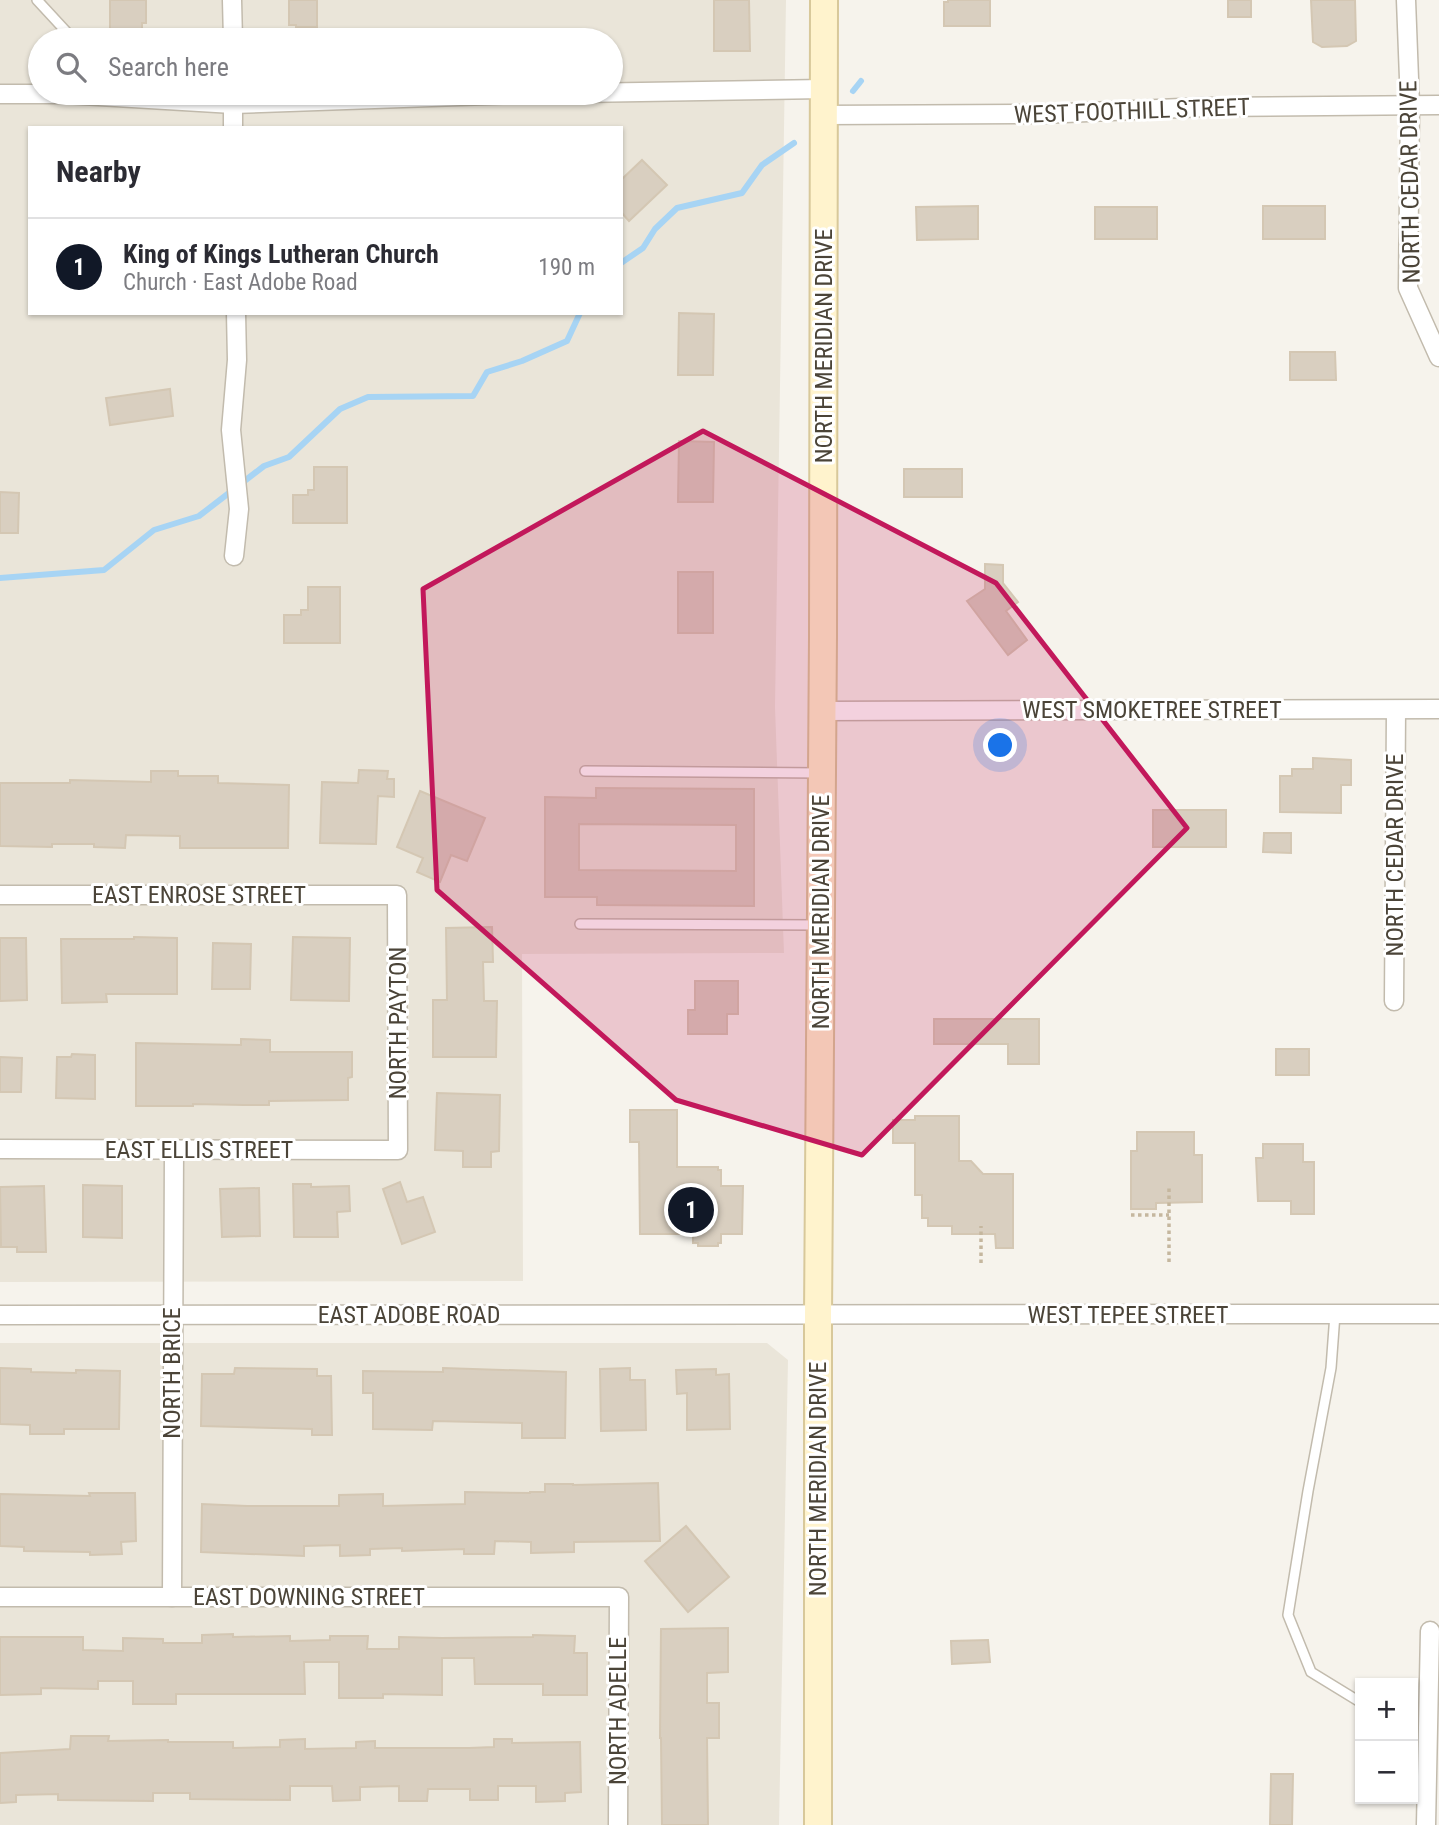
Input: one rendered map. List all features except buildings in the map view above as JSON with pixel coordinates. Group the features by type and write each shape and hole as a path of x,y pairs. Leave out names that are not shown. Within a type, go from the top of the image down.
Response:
{"street":[{"path":"232,0 233,28"},
{"name":"NORTH MERIDIAN DRIVE","path":"818,1825 824,0"},
{"name":"NORTH CEDAR DRIVE","path":"1406,0 1410,105 1408,288 1439,358"},
{"name":"WEST FOOTHILL STREET","path":"0,94 28,94"},
{"name":"WEST FOOTHILL STREET","path":"623,97 824,102 1042,114 1204,107 1439,105"},
{"path":"233,105 233,126"},
{"path":"234,556 239,509 231,430 237,360 236,315"},
{"name":"WEST SMOKETREE STREET","path":"822,711 1439,709"},
{"name":"NORTH CEDAR DRIVE","path":"1394,1001 1396,710"},
{"name":"EAST ENROSE STREET","path":"0,895 397,895"},
{"name":"NORTH PAYTON","path":"397,895 398,1150"},
{"name":"EAST ELLIS STREET","path":"0,1149 398,1150"},
{"name":"NORTH BRICE","path":"172,1597 174,1150"},
{"name":"WEST TEPEE STREET","path":"818,1316 1439,1314"},
{"name":"EAST ADOBE ROAD","path":"0,1315 818,1316"},
{"name":"EAST DOWNING STREET","path":"0,1597 619,1597"},
{"name":"NORTH ADELLE","path":"618,1825 619,1597"},
{"path":"1426,1825 1425,1707 1430,1631"}],"lane":[{"path":"37,0 63,28"},
{"path":"585,771 821,773"},
{"path":"580,924 821,925"},
{"path":"1335,1314 1331,1368 1287,1615 1311,1672 1355,1699"}],"path":[{"path":"1169,1187 1169,1262"},
{"path":"1130,1215 1170,1215"},
{"path":"981,1226 981,1263"}],"highlighted area":[{"path":"703,431 996,583 1187,828 862,1155 676,1100 437,890 423,589"}],"shaded area":[{"path":"0,0 786,0 775,707 784,953 522,954 523,1281 0,1282"},
{"path":"0,1343 767,1343 788,1360 779,1825 0,1825"}],"waterway":[{"path":"853,91 861,81"},
{"path":"623,262 643,248 655,229 677,208 742,193 762,165 794,143"},
{"path":"0,578 104,570 154,530 199,516 264,466 289,457 340,409 368,397 473,396 487,372 522,361 567,341 579,315"}],"place":[{"name":"King of Kings Lutheran Church","path":"691,1210"}]}
